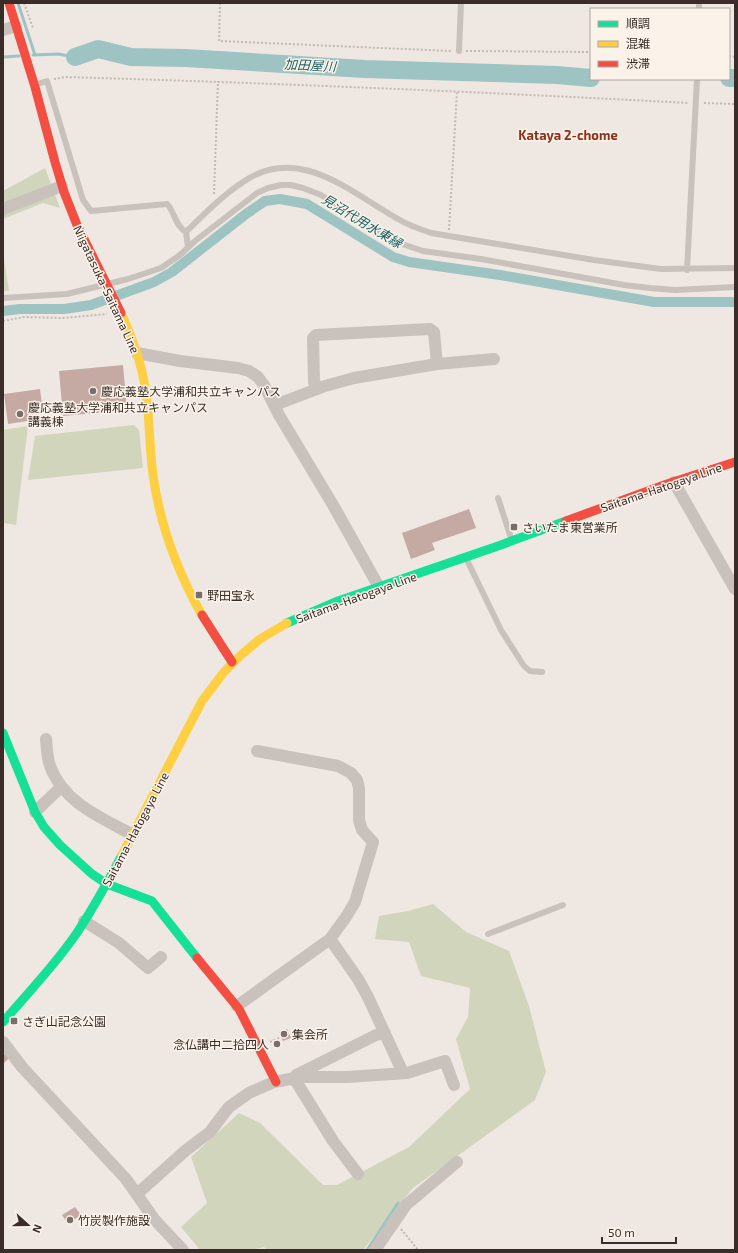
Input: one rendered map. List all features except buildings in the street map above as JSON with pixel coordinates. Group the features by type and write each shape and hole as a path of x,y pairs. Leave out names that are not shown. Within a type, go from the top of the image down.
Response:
{"main road":[{"name":"Niigatasuka-Saitama Line","path":"9,3 34,85 62,186 78,227 118,307 137,353 145,389 157,502 165,533 175,560 195,604 232,662"},
{"name":"Saitama-Hatogaya Line","path":"3,1022 52,966 74,937 108,884 202,701 232,662 268,633 288,622 320,608 466,558 674,482 735,462"},
{"path":"3,732 35,812 44,827 60,845 92,874 108,884 152,901 192,953 237,1006 276,1082"}],"street":[{"path":"3,30 16,26"},
{"path":"3,209 62,186"},
{"path":"319,388 314,382 313,338 316,335 430,329 434,332 437,364"},
{"path":"137,353 238,368 249,371 258,377 379,587"},
{"path":"275,405 319,388 354,378 437,364 494,359"},
{"path":"674,482 735,589"},
{"path":"46,739 50,765 61,787 73,800 85,809 133,835"},
{"path":"237,1006 330,939 346,918 355,902 372,842 362,830 359,820 357,780 351,773 338,766 257,751"},
{"path":"35,812 61,787"},
{"path":"84,921 119,944 148,968 161,957"},
{"path":"330,939 358,979 403,1073"},
{"path":"292,1078 376,1035 385,1033"},
{"path":"3,1042 22,1067 126,1179 154,1219 183,1250"},
{"path":"137,1194 185,1151 210,1132 229,1107 249,1093 276,1082 301,1077 347,1077 403,1073 418,1070 445,1061 454,1085"},
{"path":"292,1078 333,1141 358,1174"},
{"path":"375,1250 406,1205 456,1162"}],"lane":[{"path":"459,51 461,3"},
{"path":"687,270 697,80"},
{"path":"34,85 47,81 83,200 91,211 166,204 172,208 180,229 186,232"},
{"path":"186,232 217,202 244,181 265,172 283,168 299,169 317,173 335,180 397,218 412,226 431,233 654,268 687,270 735,268"},
{"path":"3,298 67,294 108,286 161,268 180,255 188,247 257,193 268,188 281,185 291,185 321,195 396,242 423,251 481,259 624,285 675,290 735,287"},
{"path":"186,232 188,247"},
{"path":"498,498 512,541"},
{"path":"466,558 501,630 524,666 530,671 542,672"},
{"path":"488,934 563,905"}],"path":[{"path":"24,3 33,28"},
{"path":"220,3 219,41 459,51 590,52"},
{"path":"47,81 65,77 218,81 696,100 735,104"},
{"path":"217,202 214,198 214,191 218,81"},
{"path":"449,237 457,91"},
{"path":"3,322 24,317 63,318 107,314"},
{"path":"394,1221 418,1250"}],"green space":[{"path":"45,168 60,208 43,203 3,219 3,191"},
{"path":"3,253 9,291 3,291"},
{"path":"134,425 139,430 143,468 28,480 35,436"},
{"path":"28,426 16,525 3,523 3,430"},
{"path":"433,904 466,932 509,951 529,1006 546,1072 535,1100 413,1188 363,1250 267,1250 264,1247 252,1250 200,1250 181,1227 207,1203 191,1157 239,1113 260,1123 323,1185 337,1185 409,1147 470,1089 456,1039 468,1017 470,988 421,976 409,942 375,939 379,916 408,911"}],"waterway":[{"name":"見沼代用水東縁","path":"18,3 35,55"},
{"name":"加田屋川","path":"75,57 98,49 131,57 185,58 365,69 557,75 590,78"},
{"name":"加田屋川","path":"33,55 58,54 75,57"},
{"name":"加田屋川","path":"3,57 19,56"},
{"name":"加田屋川","path":"730,78 735,78"},
{"name":"見沼代用水東縁","path":"3,311 20,309 64,309 91,305 154,282 172,272 265,201 280,199 307,204 393,257 409,262 500,275 654,302 735,302"},
{"path":"367,1250 398,1203"}],"traffic: fast":[{"path":"287,623 338,601 566,521"},
{"path":"3,733 35,812 44,827 60,845 92,874 107,884 152,901 197,958"},
{"path":"3,1022 49,970 74,937 93,907 122,855"}],"traffic: slow":[{"path":"121,313 136,349 143,377 147,398 153,475 160,512 177,565 202,615"},
{"path":"122,855 202,701 224,672 241,655 260,639 287,623"}],"traffic: jam":[{"path":"9,3 35,87 64,192 77,225 121,313"},
{"path":"566,521 667,484 735,462"},
{"path":"202,615 232,662"},
{"path":"197,958 239,1009 276,1082"}],"place":[{"name":"慶応義塾大学浦和共立キャンパス","path":"93,391"},
{"name":"慶応義塾大学浦和共立キャンパス 講義棟","path":"20,414"},
{"name":"さいたま東営業所","path":"514,527"},
{"name":"野田宝永","path":"199,595"},
{"name":"さぎ山記念公園","path":"14,1021"},
{"name":"集会所","path":"284,1034"},
{"name":"念仏講中二拾四人","path":"277,1044"},
{"name":"竹炭製作施設","path":"70,1220"}],"district":[{"name":"Kataya 2-chome","path":"568,135"}]}
